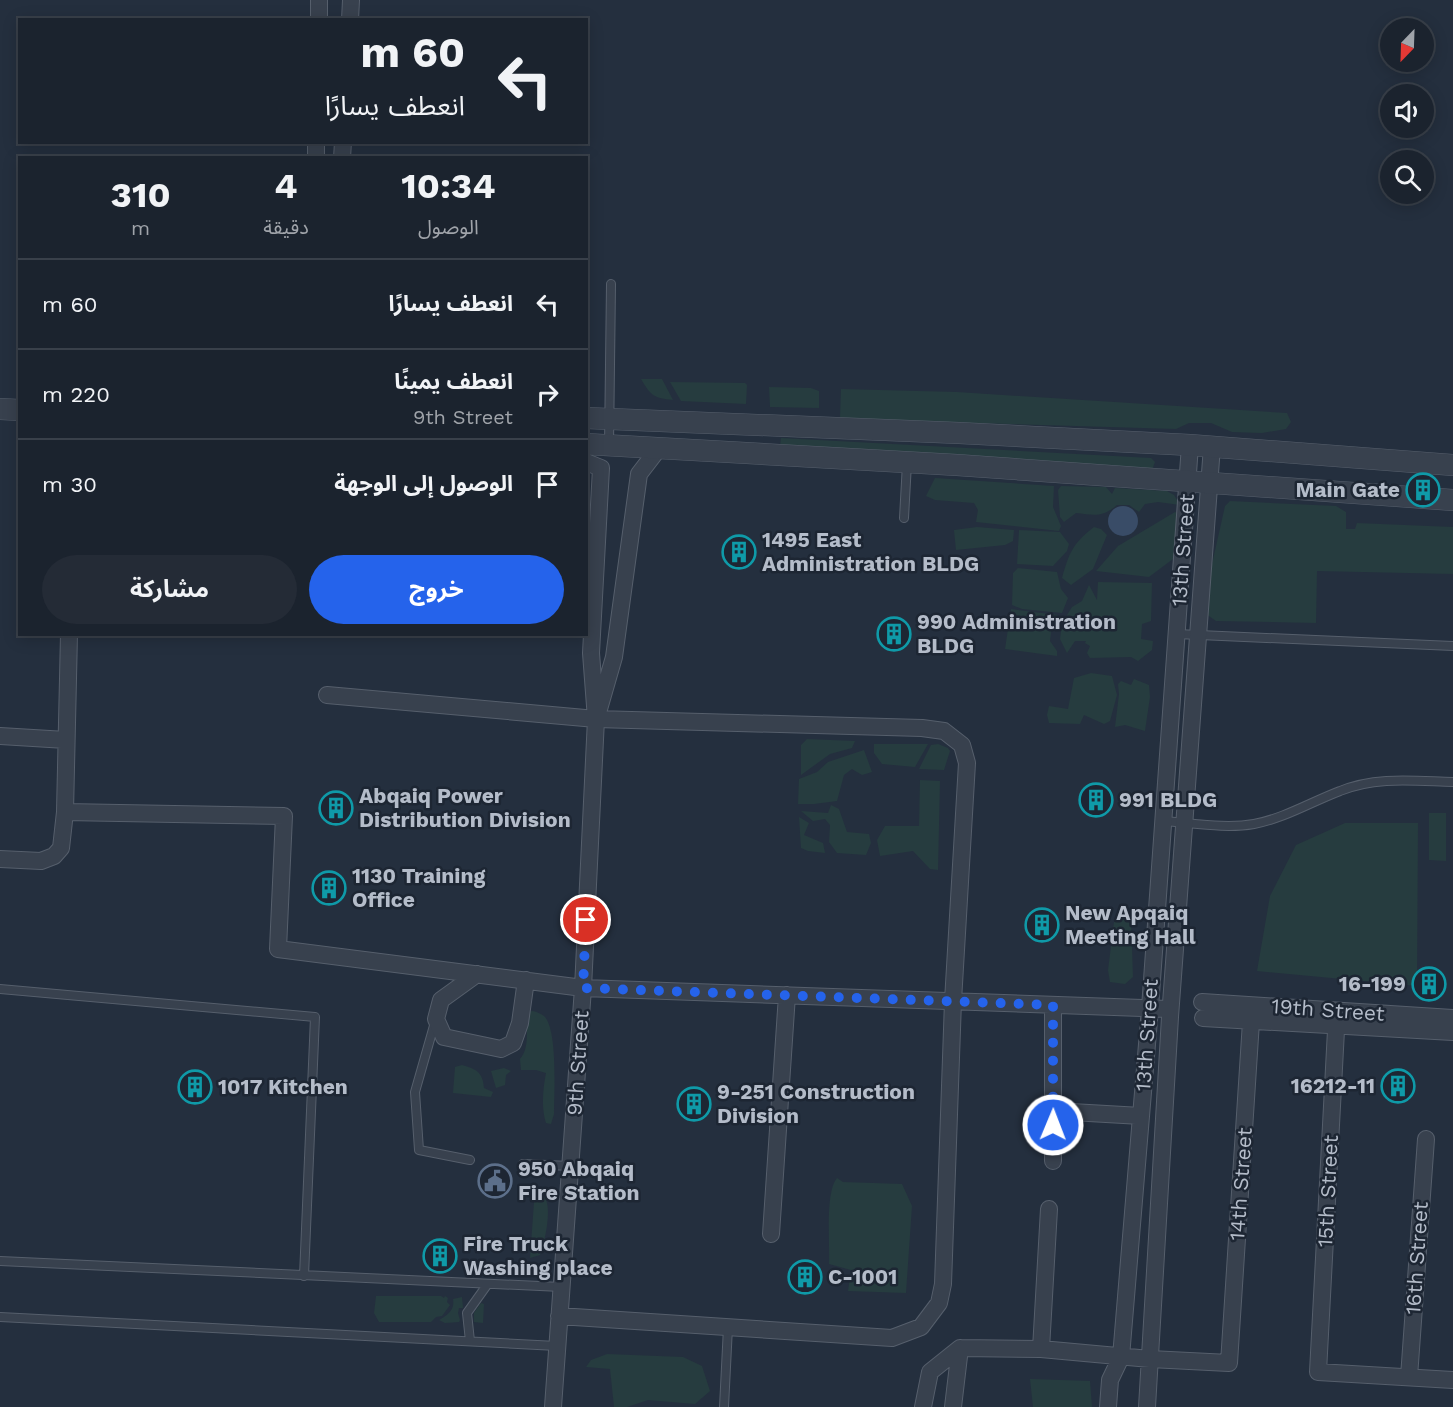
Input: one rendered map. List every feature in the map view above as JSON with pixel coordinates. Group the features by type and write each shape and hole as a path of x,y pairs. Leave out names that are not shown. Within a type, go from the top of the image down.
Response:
{"street":[{"path":"319,0 319,18"},
{"path":"350,18 351,0"},
{"path":"0,409 18,410"},
{"path":"588,418 1212,446 1453,465"},
{"path":"588,444 908,462 1453,500"},
{"name":"13th Street","path":"1108,1407 1110,1380 1121,1357 1150,1008 1190,445"},
{"name":"13th Street","path":"1147,1407 1170,1009 1212,446"},
{"path":"596,718 614,657 639,474 659,448"},
{"path":"588,463 601,468 591,653 596,718"},
{"path":"0,859 41,861 54,856 61,848 69,636"},
{"path":"327,695 596,718 922,728 944,731 962,745 967,763 953,1001 943,1284 939,1303 921,1327 892,1338 559,1316"},
{"name":"9th Street","path":"553,1407 583,988 596,718"},
{"path":"0,736 66,740"},
{"path":"64,812 284,816 278,949 583,988 1170,1009"},
{"path":"477,974 441,1000 436,1019 444,1037 501,1049 513,1043 520,1023 526,980"},
{"path":"771,1234 787,995"},
{"path":"1053,1005 1053,1161"},
{"name":"19th Street","path":"1203,1010 1337,1018 1453,1018"},
{"name":"14th Street","path":"1150,1359 1229,1363 1252,1013"},
{"name":"19th Street","path":"1337,1018 1453,1032"},
{"name":"15th Street","path":"1337,1018 1318,1372 1409,1377"},
{"path":"1054,1111 1141,1116"},
{"name":"16th Street","path":"1409,1377 1426,1139"},
{"path":"1041,1349 1048,1209"},
{"path":"923,1407 930,1372 960,1348 1041,1349 1150,1359"},
{"path":"953,1407 960,1348"},
{"path":"1409,1377 1453,1380"}],"lane":[{"path":"609,446 610,284"},
{"path":"904,518 908,462"},
{"path":"1177,634 1453,646"},
{"path":"1163,821 1232,826 1254,824 1280,817 1341,790 1372,782 1400,780 1453,782"},
{"path":"0,989 315,1017 304,1276"},
{"path":"436,1019 415,1092 418,1150 470,1160"},
{"path":"523,1164 571,1166"},
{"path":"0,1262 561,1287"},
{"path":"470,1341 467,1313 487,1285"},
{"path":"0,1317 557,1346"},
{"path":"724,1407 728,1327"}],"green space":[{"path":"641,379 662,379 673,400 654,395"},
{"path":"670,382 745,383 747,385 746,404 681,401"},
{"path":"769,387 811,388 819,391 819,408 770,407"},
{"path":"841,389 957,392 1287,413 1291,422 1286,429 1262,433 1232,432 1211,423 1189,423 1176,429 840,419"},
{"path":"781,438 1151,458 1155,462 1151,473 780,446"},
{"path":"935,478 1054,486 1053,507 1061,526 1059,531 976,522 978,510 974,503 935,500 926,496"},
{"path":"1061,486 1106,487 1112,494 1115,488 1167,491 1174,495 1180,505 1158,502 1145,504 1139,512 1129,505 1117,505 1102,514 1076,513 1064,522 1060,517 1058,490"},
{"path":"1230,501 1336,506 1346,512 1346,529 1355,529 1357,523 1453,527 1453,574 1317,571 1316,623 1216,621 1206,614 1208,582 1225,506"},
{"path":"1175,512 1181,514 1173,559 1149,577 1096,571 1118,546"},
{"path":"977,527 1014,530 1013,541 1005,545 956,550 954,530"},
{"path":"1094,527 1101,529 1107,535 1093,569 1071,585 1062,578 1067,562 1076,544"},
{"path":"1019,530 1060,532 1069,544 1067,551 1053,566 1017,564"},
{"path":"1018,568 1057,572 1061,589 1068,598 1062,613 1022,609 1012,605 1013,573"},
{"path":"1098,582 1152,583 1151,621 1142,624 1141,639 1153,641 1152,650 1138,661 1131,657 1090,658 1087,653 1090,646 1085,643 1086,641 1075,641 1067,653 1060,639 1062,623 1072,607 1082,601 1089,585 1097,600"},
{"path":"1011,609 1058,615 1050,641 1057,651 1057,656 1005,649"},
{"path":"1091,673 1112,676 1117,695 1110,721 1104,724 1084,715 1080,724 1049,723 1047,715 1049,706 1068,709 1074,678"},
{"path":"1134,679 1149,685 1150,697 1145,731 1125,725 1115,727 1118,684 1121,681 1131,685"},
{"path":"807,739 855,741 852,748 830,754 801,775 801,745"},
{"path":"874,744 928,744 915,767 882,764 874,753"},
{"path":"938,744 950,751 944,770 919,769 931,745"},
{"path":"864,750 872,772 862,775 852,769 844,775 837,801 798,804 799,779 817,772 828,762"},
{"path":"920,780 940,781 938,870 930,869 913,851 880,856 877,840 885,826 919,826"},
{"path":"831,805 839,809 847,832 869,834 871,843 866,855 837,853 829,842 830,825 825,819 813,821 801,811 828,813"},
{"path":"1429,813 1446,813 1446,861 1429,860"},
{"path":"799,817 809,823 804,835 823,843 825,853 801,848"},
{"path":"1345,823 1418,823 1417,986 1257,971 1270,896 1296,845"},
{"path":"1120,918 1131,918 1133,977 1125,984 1110,982 1108,970 1114,922"},
{"path":"531,1011 544,1016 551,1034 555,1078 554,1114 551,1124 546,1123 543,1111 546,1073 521,1070 520,1059 526,1044 527,1014"},
{"path":"462,1065 478,1072 484,1088 493,1092 491,1097 453,1093 455,1067"},
{"path":"504,1068 511,1071 506,1075 505,1085 496,1088 491,1071"},
{"path":"837,1178 843,1182 902,1184 912,1206 906,1293 848,1291 851,1270 829,1264 829,1206 833,1185"},
{"path":"537,1196 545,1197 547,1203 547,1226 540,1255 530,1258 534,1202"},
{"path":"376,1296 441,1296 444,1298 445,1296 450,1305 442,1316 436,1317 431,1322 379,1322 374,1313"},
{"path":"462,1297 463,1308 459,1308 459,1322 445,1323 439,1320 450,1312 453,1299"},
{"path":"481,1303 484,1304 483,1323 474,1322 474,1313"},
{"path":"607,1354 683,1357 702,1366 710,1391 695,1404 648,1400 627,1407 614,1407 610,1369 586,1367 591,1360"},
{"path":"1030,1379 1090,1381 1092,1407 1033,1407"}],"water":[{"path":"1123,506 1133,511 1138,521 1133,531 1123,536 1113,531 1108,521 1113,511"}],"place":[{"name":"Main Gate","path":"1423,490"},
{"name":"1495 East Administration BLDG","path":"739,552"},
{"name":"990 Administration BLDG","path":"894,634"},
{"name":"991 BLDG","path":"1096,800"},
{"name":"Abqaiq Power Distribution Division","path":"336,808"},
{"name":"1130 Training Office","path":"329,888"},
{"name":"New Apqaiq Meeting Hall","path":"1042,925"},
{"name":"16-199","path":"1429,984"},
{"name":"16212-11","path":"1398,1086"},
{"name":"1017 Kitchen","path":"195,1087"},
{"name":"9-251 Construction Division","path":"694,1104"},
{"name":"950 Abqaiq Fire Station","path":"495,1181"},
{"name":"Fire Truck Washing place","path":"440,1256"},
{"name":"C-1001","path":"805,1277"}],"route":[{"path":"586,920 583,988 1053,1005 1053,1125"}]}
